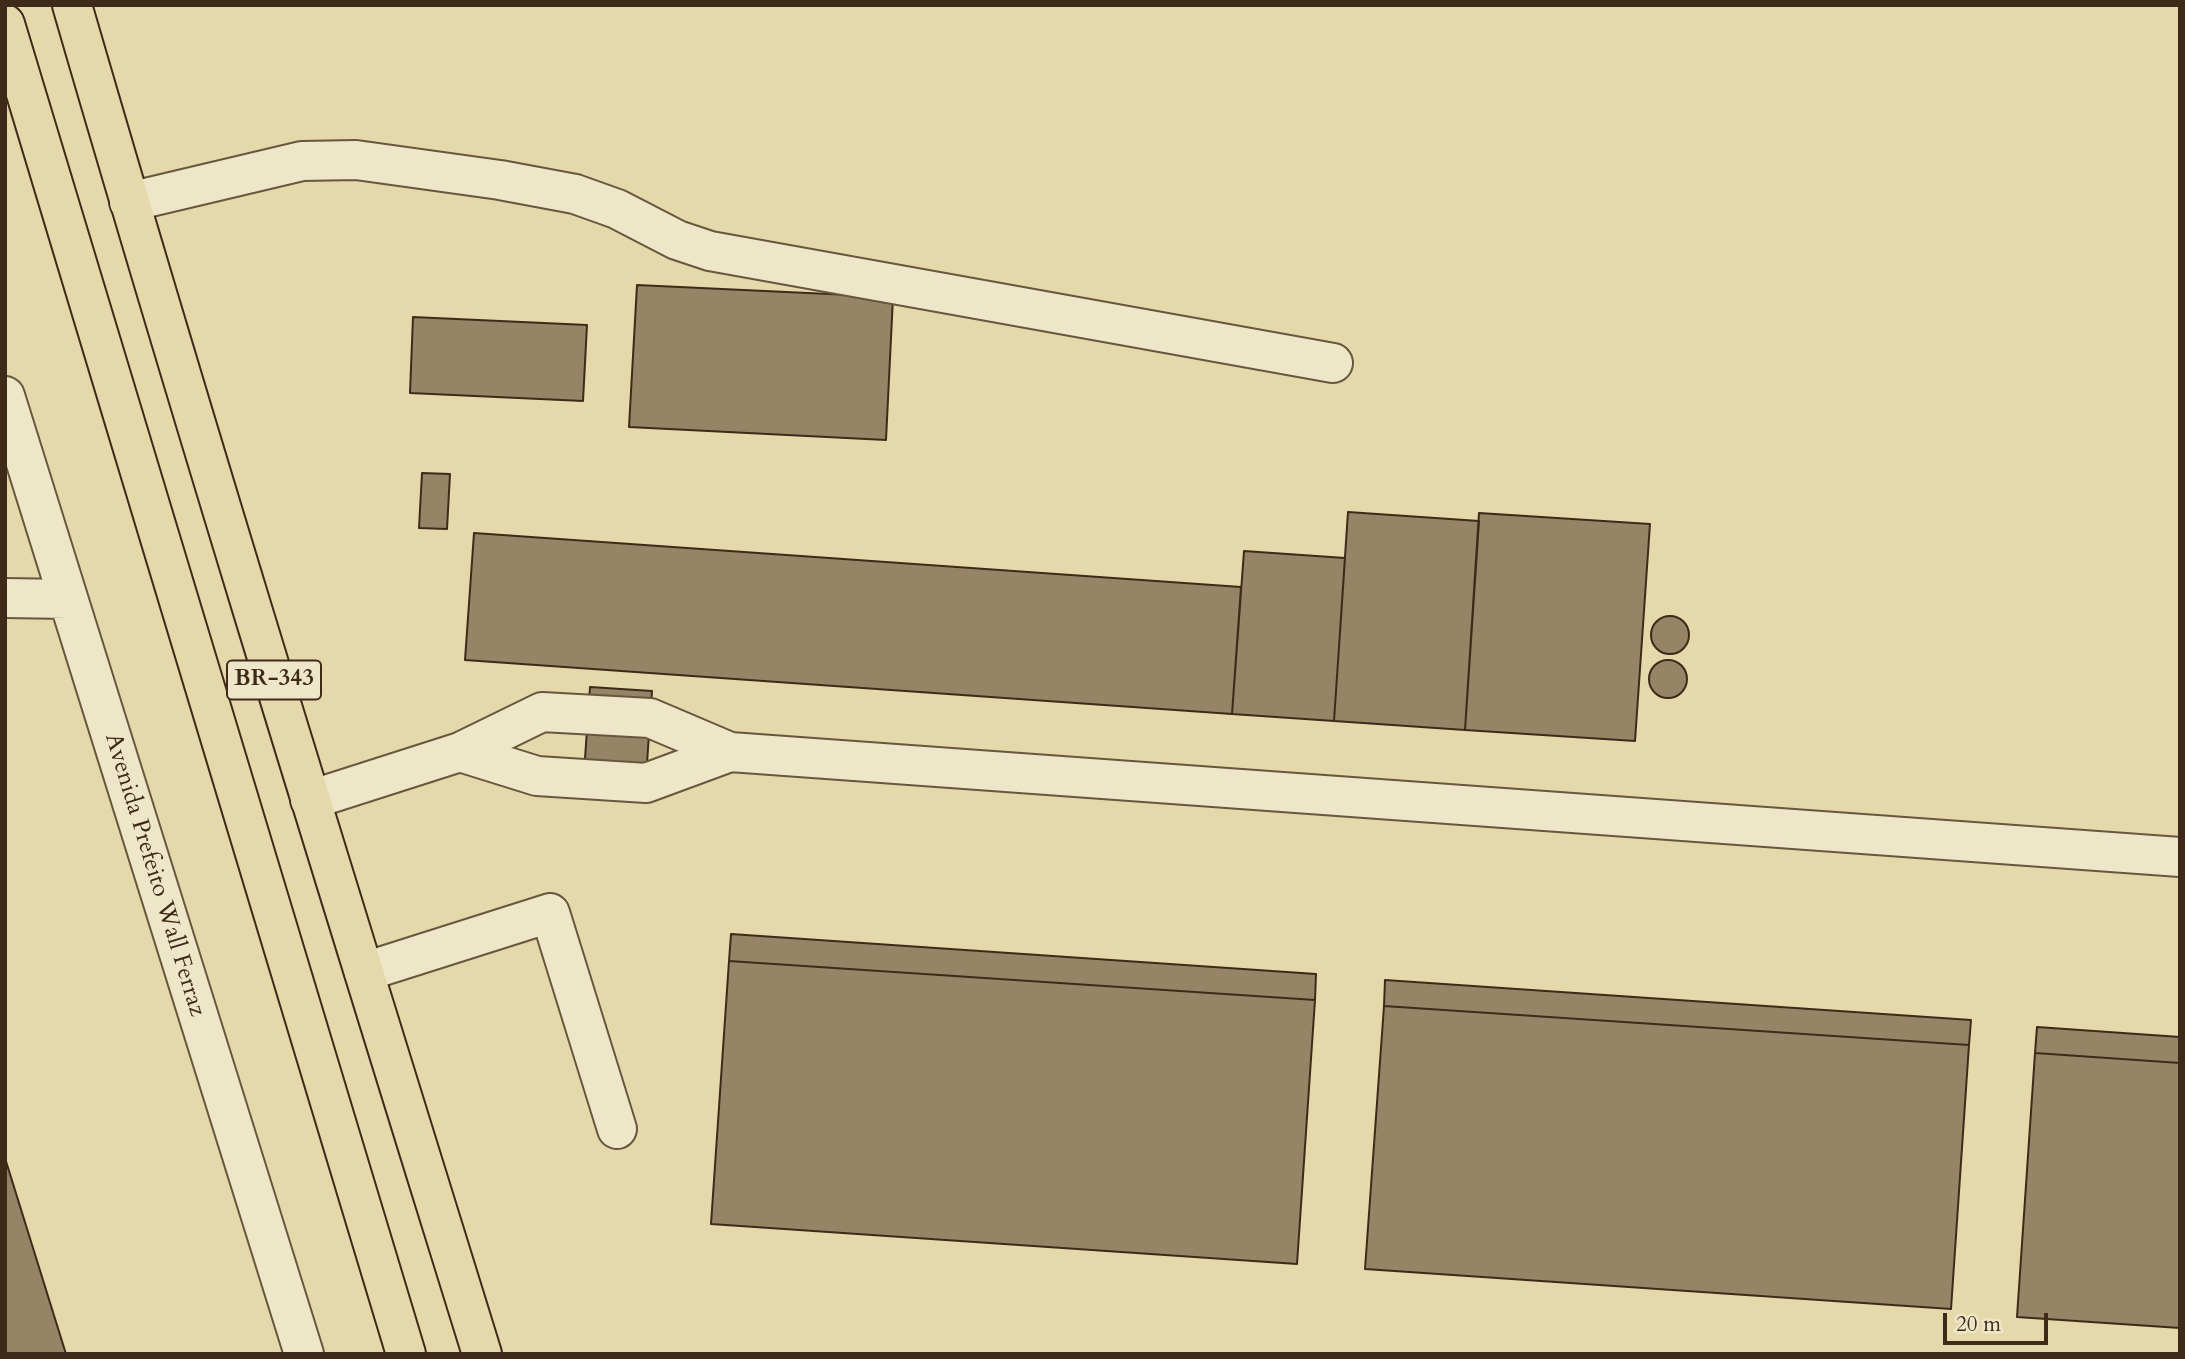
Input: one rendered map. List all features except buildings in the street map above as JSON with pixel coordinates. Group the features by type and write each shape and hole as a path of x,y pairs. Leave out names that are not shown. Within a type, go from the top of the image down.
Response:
{"highway":[{"name":"BR-343","path":"72,5 310,800 482,1354"},
{"name":"BR-343","path":"5,24 406,1354"}],"street":[{"path":"129,202 302,161 356,160 575,194 617,209 677,240 710,251 1333,363"},
{"name":"Avenida Prefeito Wall Ferraz","path":"5,396 304,1354"},
{"path":"5,598 68,599"},
{"path":"310,800 460,752 542,712 650,718 730,752 2180,857"},
{"path":"460,752 537,776 646,783 730,752"},
{"path":"364,972 550,913 617,1129"}]}
